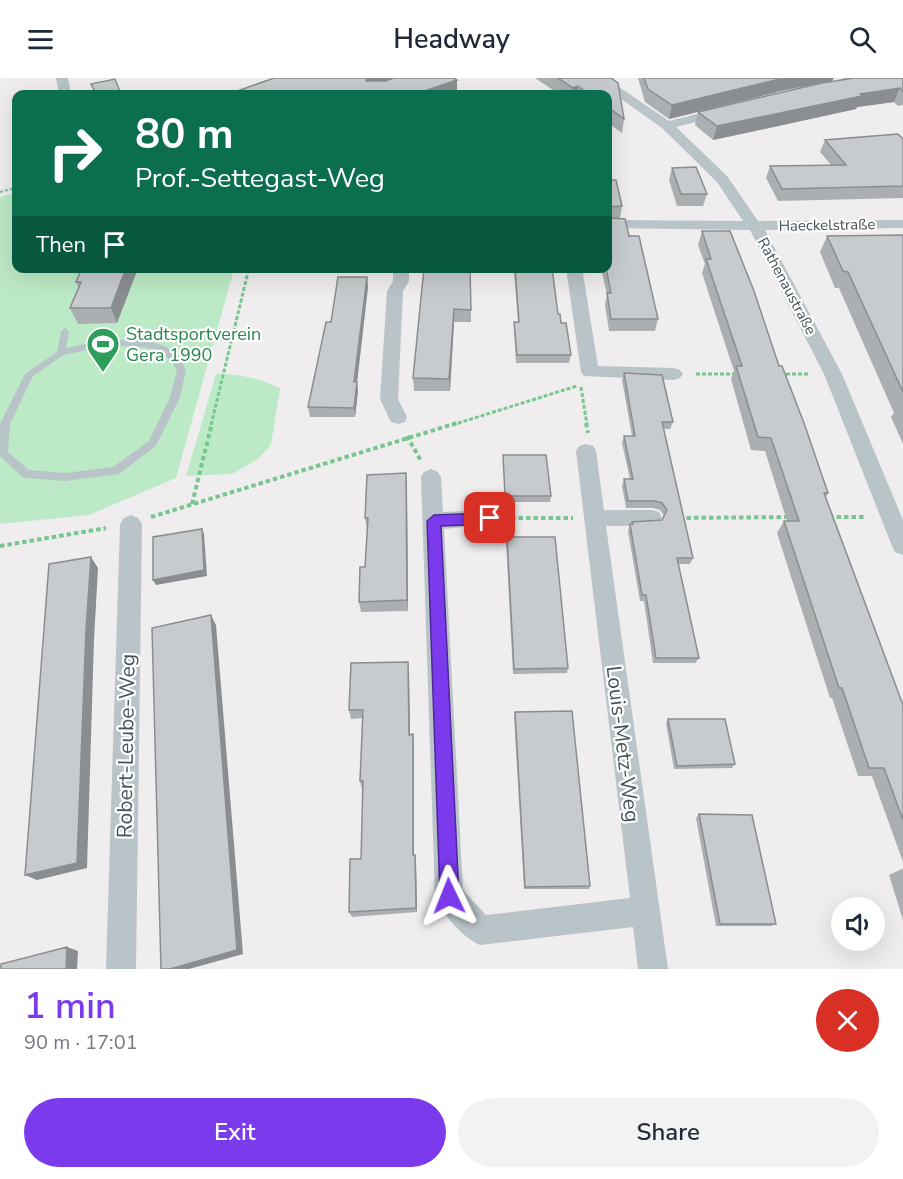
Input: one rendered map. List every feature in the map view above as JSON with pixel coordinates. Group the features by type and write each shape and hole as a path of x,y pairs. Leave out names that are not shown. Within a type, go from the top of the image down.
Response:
{"street":[{"name":"Rathenaustraße","path":"598,78 667,125 722,179 765,242 833,374 897,517 903,546"},
{"path":"667,125 736,109"},
{"name":"Haeckelstraße","path":"612,224 754,226 903,224"},
{"path":"398,417 389,399 395,291 401,281 401,273"},
{"path":"574,273 585,379 674,374"},
{"name":"Louis-Metz-Weg","path":"586,451 653,969"},
{"path":"430,477 434,521 449,896 480,930 645,911"},
{"path":"434,521 490,518"},
{"path":"594,518 652,518"},
{"name":"Robert-Leube-Weg","path":"121,969 131,524"}],"lane":[{"path":"61,353 102,344 146,344 169,352 182,370 175,397 153,443 115,471 65,477 26,474 3,453 5,424 29,374 61,353 65,331"}],"path":[{"path":"192,505 248,273"},
{"path":"674,374 740,374"},
{"path":"773,374 806,374"},
{"path":"0,546 131,524 408,438 585,379 589,441 586,451"},
{"path":"398,417 430,477"},
{"path":"652,518 795,517"},
{"path":"819,517 897,517"},
{"path":"490,518 594,518"}],"green space":[{"name":"Stadtsportverein Gera 1990","path":"12,194 12,273 233,273 176,478 89,515 0,524 0,197"},
{"path":"216,374 249,377 280,388 271,445 258,459 232,474 186,476"}],"building":[{"path":"274,78 367,78 366,81 385,81 394,78 453,78 457,80 428,90 240,90"},
{"path":"558,78 611,78 618,83 624,119 612,110 612,90 584,90 578,86 573,88"},
{"path":"644,78 784,78 672,105 648,89"},
{"path":"854,78 903,78 903,92 900,88 860,94 862,96 717,126 698,112 822,83"},
{"path":"115,79 119,90 94,90 91,84"},
{"path":"898,134 903,139 903,186 782,189 770,166 846,165 825,140"},
{"path":"696,167 707,194 681,194 672,168"},
{"path":"612,180 616,180 622,206 612,207"},
{"path":"612,218 625,219 629,236 639,236 658,319 611,319 607,293 611,293 607,273 612,273"},
{"path":"702,231 730,231 754,291 779,366 782,366 804,423 828,493 824,493 903,705 903,820 884,768 869,768 842,688 839,688 784,521 799,521 771,438 758,437 736,366 742,366 706,259 711,259"},
{"path":"903,235 903,392 848,272 843,271 827,236"},
{"path":"80,273 124,273 111,308 70,308 81,282 76,282"},
{"path":"424,273 470,273 471,310 454,309 449,379 413,378"},
{"path":"515,273 553,273 558,314 560,314 561,323 566,323 571,355 517,355 514,322 519,322"},
{"path":"338,277 367,277 354,382 357,382 354,408 308,407 326,322 331,322"},
{"path":"624,373 662,375 673,422 662,422 693,558 677,558 699,658 656,658 646,595 642,595 630,524 662,520 667,510 662,503 655,501 628,501 624,479 633,479 624,436 635,436"},
{"path":"503,455 546,455 551,496 505,496"},
{"path":"406,473 407,600 359,602 360,567 365,567 368,518 365,518 367,475"},
{"path":"202,529 204,570 153,580 153,537"},
{"path":"507,537 555,537 568,668 514,669"},
{"path":"91,557 77,863 25,875 49,564"},
{"path":"211,615 237,950 170,969 161,969 152,628"},
{"path":"408,662 409,735 413,734 413,855 415,855 416,908 349,912 350,859 361,859 363,781 360,781 363,710 349,710 351,663"},
{"path":"572,711 590,886 525,887 515,712"},
{"path":"668,719 725,719 735,764 677,766"},
{"path":"699,814 752,815 776,924 720,924"},
{"path":"67,947 66,969 1,969 1,964"}],"place":[{"name":"Stadtsportverein Gera 1990","path":"103,373"}],"route":[{"path":"449,896 434,521 490,518"}]}
